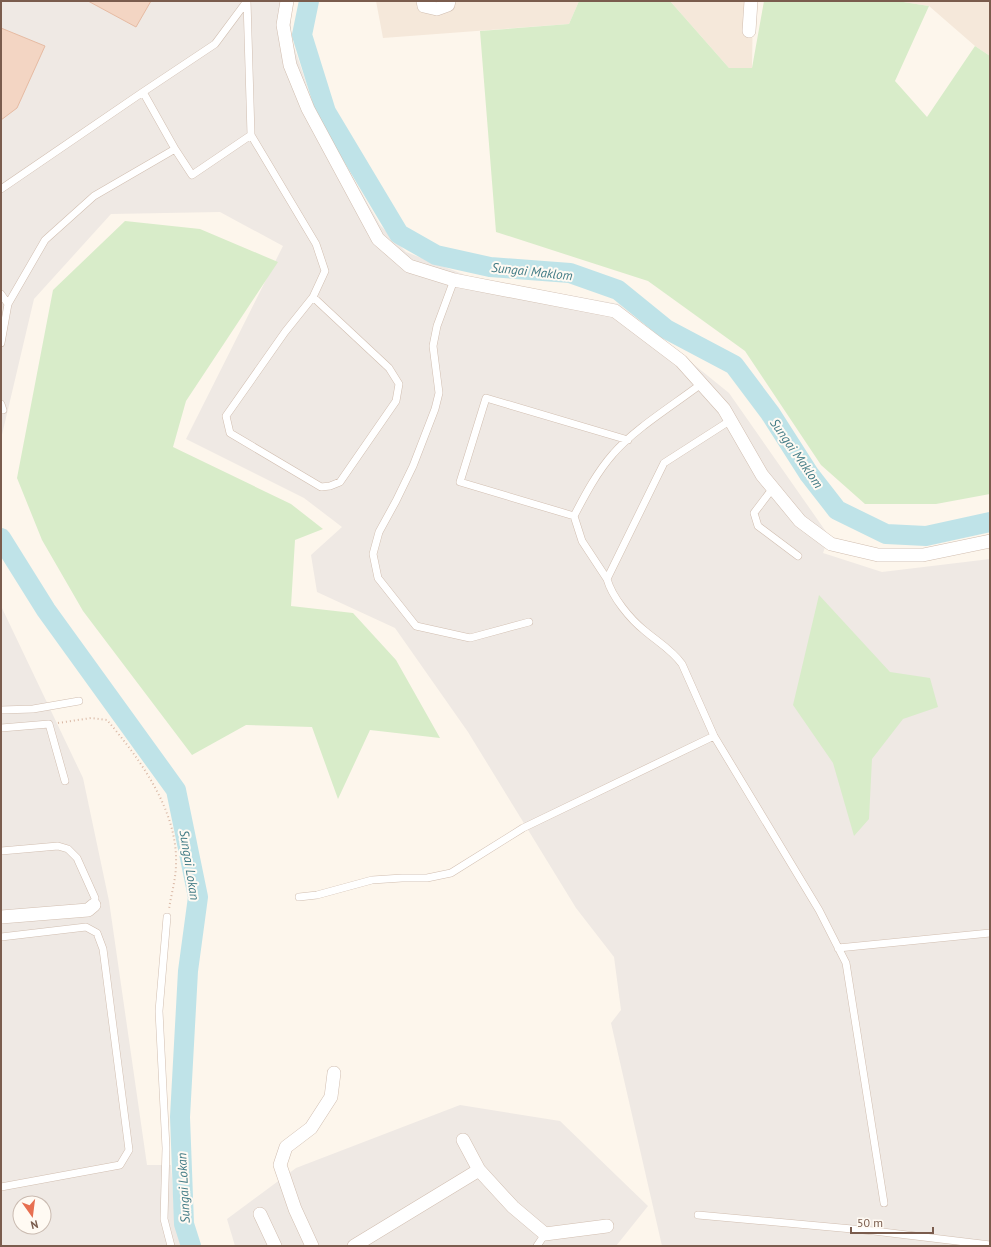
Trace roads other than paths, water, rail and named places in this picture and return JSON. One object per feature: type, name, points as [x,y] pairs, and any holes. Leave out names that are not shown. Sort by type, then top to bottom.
[{"type":"street","points":[[287,1],[283,25],[290,65],[308,109],[378,238],[409,266],[454,280],[615,311],[681,361],[724,408],[762,475],[800,520],[831,544],[878,555],[923,554],[990,541]]},
{"type":"street","points":[[423,1],[424,6],[436,9],[448,5],[449,1]]},
{"type":"street","points":[[749,31],[751,1]]},
{"type":"street","points":[[1,917],[88,910],[94,906]]},
{"type":"street","points":[[312,1246],[295,1209],[280,1166],[286,1147],[311,1128],[331,1097],[334,1073]]},
{"type":"street","points":[[463,1140],[479,1170],[513,1207],[545,1234],[606,1226]]},
{"type":"street","points":[[354,1246],[479,1170]]},
{"type":"street","points":[[260,1214],[275,1246]]},
{"type":"lane","points":[[1,189],[215,44],[247,1]]},
{"type":"lane","points":[[247,1],[251,135],[316,244],[325,271],[314,297],[285,332],[226,416],[230,433],[321,487],[330,486],[340,482],[396,401],[398,384],[389,368],[314,297]]},
{"type":"lane","points":[[143,92],[175,149],[192,175],[251,135]]},
{"type":"lane","points":[[1,343],[8,304],[45,240],[94,196],[175,149]]},
{"type":"lane","points":[[454,280],[437,326],[433,346],[439,393],[435,409],[413,466],[379,532],[373,554],[378,578],[416,626],[470,638],[529,622]]},
{"type":"lane","points":[[1,294],[8,304]]},
{"type":"lane","points":[[701,384],[628,440],[613,454],[586,492],[574,516],[582,541],[607,579],[611,593],[644,630],[676,655],[682,664],[714,736],[819,910],[846,963],[884,1203]]},
{"type":"lane","points":[[574,516],[460,482],[486,398],[628,440]]},
{"type":"lane","points":[[607,579],[664,462],[731,420]]},
{"type":"lane","points":[[774,488],[754,513],[758,526],[798,556]]},
{"type":"lane","points":[[1,710],[33,709],[79,701]]},
{"type":"lane","points":[[1,728],[49,724],[65,781]]},
{"type":"lane","points":[[299,896],[317,895],[372,880],[427,878],[450,873],[523,828],[714,736]]},
{"type":"lane","points":[[1,851],[58,846],[68,849],[77,858],[95,898],[94,906]]},
{"type":"lane","points":[[167,917],[159,1011],[166,1148],[164,1219],[171,1246]]},
{"type":"lane","points":[[1,936],[86,927],[97,934],[104,949],[129,1150],[120,1165],[1,1186]]},
{"type":"lane","points":[[838,948],[990,933]]},
{"type":"lane","points":[[698,1215],[874,1231],[990,1245]]},
{"type":"lane","points":[[537,1246],[545,1234]]},
{"type":"waterway","name":"Sungai Maklom","points":[[309,1],[302,35],[326,112],[399,234],[436,255],[490,267],[570,273],[618,290],[666,329],[734,365],[770,413],[809,474],[837,510],[886,534],[926,536],[990,522]]},
{"type":"waterway","name":"Sungai Lokan","points":[[1,538],[46,610],[176,790],[198,897],[188,971],[180,1117],[184,1224],[191,1246]]}]
